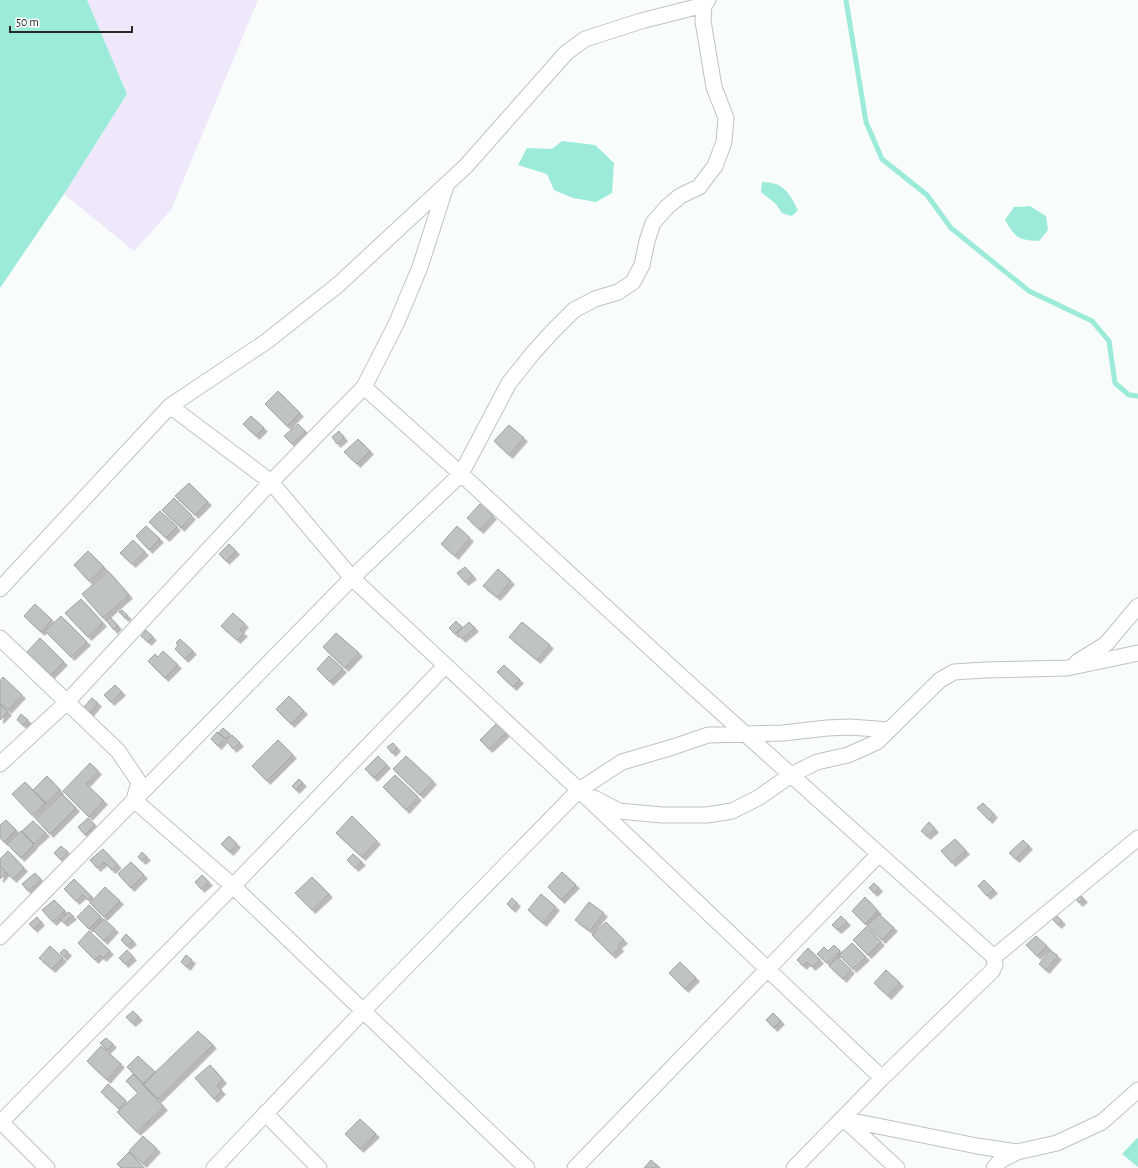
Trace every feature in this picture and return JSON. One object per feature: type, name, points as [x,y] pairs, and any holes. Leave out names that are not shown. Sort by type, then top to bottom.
[{"type":"street","points":[[0,589],[170,406],[267,341],[339,284],[466,166],[566,53],[585,39],[706,2],[703,22],[714,87],[726,118],[724,142],[715,166],[700,187],[680,196],[652,223],[642,264],[633,282],[618,292],[595,298],[574,310],[533,352],[509,383],[461,474],[352,578],[0,937]]},
{"type":"street","points":[[0,764],[66,703],[271,482],[364,387],[397,322],[420,267],[447,184]]},
{"type":"street","points":[[364,387],[744,733],[994,957],[995,965],[992,971],[882,1078],[794,1168]]},
{"type":"street","points":[[170,406],[271,482],[352,578],[579,790],[882,1078]]},
{"type":"street","points":[[1067,668],[1106,644],[1138,606]]},
{"type":"street","points":[[0,638],[66,703],[118,751],[139,782],[134,800]]},
{"type":"street","points":[[579,790],[619,810],[662,816],[707,815],[732,811],[758,798],[791,775],[817,762],[848,755],[877,742],[940,680],[954,672],[1067,668],[1138,653]]},
{"type":"street","points":[[47,1168],[0,1122],[233,886],[445,666]]},
{"type":"street","points":[[214,1168],[364,1010],[579,790],[622,762],[708,735],[783,733],[850,727],[889,730]]},
{"type":"street","points":[[134,800],[233,886],[527,1168]]},
{"type":"street","points":[[994,957],[1138,838]]},
{"type":"street","points":[[575,1168],[879,854]]},
{"type":"street","points":[[994,1168],[1000,1161],[1017,1152],[1057,1143],[1102,1122],[1138,1090]]},
{"type":"street","points":[[265,1113],[320,1168]]},
{"type":"street","points":[[843,1119],[977,1146],[1017,1152]]},
{"type":"street","points":[[843,1119],[896,1168]]},
{"type":"shaded area","points":[[0,0],[87,0],[127,94],[64,194],[0,288]]},
{"type":"shaded area","points":[[87,0],[258,0],[171,210],[134,251],[64,194],[127,94]]},
{"type":"shaded area","points":[[562,141],[595,145],[614,163],[612,193],[596,202],[573,198],[554,190],[547,174],[518,165],[527,148],[552,149]]},
{"type":"shaded area","points":[[762,182],[781,186],[792,198],[798,210],[792,216],[782,213],[776,204],[761,192]]},
{"type":"shaded area","points":[[1030,206],[1046,216],[1048,230],[1039,241],[1026,240],[1018,237],[1005,220],[1014,207]]},
{"type":"shaded area","points":[[1137,1138],[1138,1139],[1138,1167],[1122,1154]]},
{"type":"building","points":[[278,391],[300,413],[287,426],[265,404]]},
{"type":"building","points":[[251,416],[264,428],[256,436],[243,424]]},
{"type":"building","points":[[298,424],[306,432],[292,444],[284,436]]},
{"type":"building","points":[[509,425],[524,438],[509,455],[494,441]]},
{"type":"building","points":[[339,431],[344,438],[337,444],[332,437]]},
{"type":"building","points":[[358,439],[370,451],[357,464],[344,452]]},
{"type":"building","points":[[189,483],[208,502],[195,515],[175,496]]},
{"type":"building","points":[[174,498],[192,516],[181,528],[162,510]]},
{"type":"building","points":[[480,504],[493,516],[480,530],[467,518]]},
{"type":"building","points":[[160,511],[177,527],[166,538],[149,522]]},
{"type":"building","points":[[146,526],[160,539],[149,550],[136,536]]},
{"type":"building","points":[[457,526],[470,538],[455,556],[441,544]]},
{"type":"building","points":[[133,540],[145,552],[132,564],[120,553]]},
{"type":"building","points":[[229,544],[236,551],[226,561],[219,554]]},
{"type":"building","points":[[88,551],[104,567],[89,581],[74,565]]},
{"type":"building","points":[[465,567],[473,576],[465,582],[457,573]]},
{"type":"building","points":[[498,569],[511,581],[497,597],[483,586]]},
{"type":"building","points":[[108,571],[129,595],[103,618],[82,594]]},
{"type":"building","points":[[81,599],[103,623],[88,637],[65,613]]},
{"type":"building","points":[[35,604],[52,620],[41,632],[24,616]]},
{"type":"building","points":[[122,610],[128,616],[125,618],[119,612]]},
{"type":"building","points":[[233,613],[245,624],[240,630],[244,633],[237,640],[221,626]]},
{"type":"building","points":[[61,616],[87,642],[71,657],[45,631]]},
{"type":"building","points":[[110,617],[118,626],[114,630],[106,620]]},
{"type":"building","points":[[456,621],[462,627],[455,634],[449,628]]},
{"type":"building","points":[[469,622],[475,628],[462,639],[457,633]]},
{"type":"building","points":[[522,622],[550,645],[537,660],[509,637]]},
{"type":"building","points":[[146,630],[153,637],[148,642],[141,636]]},
{"type":"building","points":[[336,633],[359,653],[345,668],[323,647]]},
{"type":"building","points":[[40,638],[64,662],[51,675],[27,652]]},
{"type":"building","points":[[180,639],[193,651],[185,659],[175,649],[178,645],[176,643]]},
{"type":"building","points":[[163,651],[178,665],[165,678],[148,661],[155,654],[158,657]]},
{"type":"building","points":[[329,656],[343,669],[330,682],[317,669]]},
{"type":"building","points":[[504,665],[520,680],[513,687],[497,672]]},
{"type":"building","points":[[3,677],[22,695],[8,710],[0,703],[0,681]]},
{"type":"building","points":[[115,685],[122,692],[111,702],[104,695]]},
{"type":"building","points":[[289,696],[304,711],[291,724],[276,709]]},
{"type":"building","points":[[92,698],[98,703],[90,713],[83,708]]},
{"type":"building","points":[[0,704],[8,712],[0,720]]},
{"type":"building","points":[[21,714],[28,720],[23,725],[17,720]]},
{"type":"building","points":[[496,724],[506,733],[489,749],[480,740]]},
{"type":"building","points":[[223,728],[230,734],[226,739],[218,733]]},
{"type":"building","points":[[217,732],[225,738],[218,746],[211,739]]},
{"type":"building","points":[[232,735],[240,743],[233,749],[226,740]]},
{"type":"building","points":[[278,740],[293,755],[267,781],[252,766]]},
{"type":"building","points":[[393,743],[397,748],[392,753],[387,747]]},
{"type":"building","points":[[378,756],[387,765],[374,778],[365,769]]},
{"type":"building","points":[[406,756],[433,781],[420,795],[393,769]]},
{"type":"building","points":[[90,763],[98,771],[86,784],[104,801],[89,817],[63,791]]},
{"type":"building","points":[[395,775],[418,797],[406,810],[383,787]]},
{"type":"building","points":[[47,776],[60,790],[46,803],[33,790]]},
{"type":"building","points":[[299,779],[303,783],[296,790],[292,786]]},
{"type":"building","points":[[25,782],[45,803],[32,815],[12,794]]},
{"type":"building","points":[[62,794],[76,808],[50,834],[36,819]]},
{"type":"building","points":[[983,803],[994,814],[989,820],[977,808]]},
{"type":"building","points":[[352,816],[377,841],[362,857],[336,833]]},
{"type":"building","points":[[88,818],[95,825],[85,835],[78,827]]},
{"type":"building","points":[[6,820],[16,830],[4,842],[0,838],[0,825]]},
{"type":"building","points":[[33,821],[46,833],[34,844],[22,831]]},
{"type":"building","points":[[929,822],[935,829],[927,836],[921,831]]},
{"type":"building","points":[[21,831],[34,845],[21,858],[7,844]]},
{"type":"building","points":[[229,836],[237,844],[230,852],[221,844]]},
{"type":"building","points":[[955,839],[966,851],[952,863],[941,851]]},
{"type":"building","points":[[1023,840],[1029,846],[1016,859],[1009,853]]},
{"type":"building","points":[[61,846],[68,852],[61,860],[54,853]]},
{"type":"building","points":[[103,849],[118,865],[112,870],[104,862],[97,868],[90,860]]},
{"type":"building","points":[[8,851],[24,868],[13,879],[0,866],[0,859]]},
{"type":"building","points":[[142,852],[147,857],[142,861],[138,857]]},
{"type":"building","points":[[353,854],[362,862],[355,868],[347,860]]},
{"type":"building","points":[[131,862],[144,875],[131,888],[118,874]]},
{"type":"building","points":[[0,866],[6,872],[0,879]]},
{"type":"building","points":[[562,872],[576,885],[561,900],[548,887]]},
{"type":"building","points":[[35,873],[41,880],[28,891],[22,884]]},
{"type":"building","points":[[202,875],[209,882],[201,889],[195,882]]},
{"type":"building","points":[[312,877],[329,894],[312,910],[295,893]]},
{"type":"building","points":[[74,879],[92,897],[88,900],[83,895],[76,901],[64,889]]},
{"type":"building","points":[[984,880],[994,890],[987,896],[978,886]]},
{"type":"building","points":[[874,883],[879,888],[874,893],[869,888]]},
{"type":"building","points":[[105,887],[120,901],[104,917],[90,903]]},
{"type":"building","points":[[1078,893],[1084,899],[1079,903],[1074,897]]},
{"type":"building","points":[[541,894],[556,907],[543,923],[528,910]]},
{"type":"building","points":[[865,897],[878,911],[865,924],[852,911]]},
{"type":"building","points":[[512,898],[517,903],[512,909],[507,904]]},
{"type":"building","points":[[54,900],[65,911],[53,922],[42,910]]},
{"type":"building","points":[[589,902],[604,913],[590,931],[575,920]]},
{"type":"building","points":[[89,905],[101,917],[89,929],[77,917]]},
{"type":"building","points":[[69,912],[73,916],[64,923],[60,919]]},
{"type":"building","points":[[879,914],[894,928],[882,940],[867,926]]},
{"type":"building","points":[[1056,915],[1062,921],[1058,925],[1052,919]]},
{"type":"building","points":[[841,916],[847,922],[838,930],[832,925]]},
{"type":"building","points":[[37,917],[41,922],[34,929],[29,924]]},
{"type":"building","points":[[104,919],[115,929],[104,941],[93,930]]},
{"type":"building","points":[[606,922],[624,940],[618,945],[620,948],[612,955],[592,935]]},
{"type":"building","points":[[866,927],[881,942],[868,955],[853,940]]},
{"type":"building","points":[[89,931],[110,951],[103,958],[100,955],[95,960],[78,943]]},
{"type":"building","points":[[126,934],[133,941],[127,946],[121,940]]},
{"type":"building","points":[[1036,936],[1047,946],[1037,956],[1026,945]]},
{"type":"building","points":[[852,943],[866,957],[853,969],[839,955]]},
{"type":"building","points":[[834,945],[840,951],[827,963],[817,954],[824,947],[828,951]]},
{"type":"building","points":[[50,946],[63,958],[52,969],[39,958]]},
{"type":"building","points":[[808,948],[820,960],[812,967],[807,962],[803,966],[797,960]]},
{"type":"building","points":[[64,949],[68,952],[64,957],[60,953]]},
{"type":"building","points":[[127,950],[133,957],[125,964],[119,958]]},
{"type":"building","points":[[1050,950],[1058,956],[1046,970],[1039,964]]},
{"type":"building","points":[[186,955],[192,960],[187,967],[181,962]]},
{"type":"building","points":[[838,957],[851,970],[843,979],[829,966]]},
{"type":"building","points":[[680,962],[696,978],[685,989],[669,973]]},
{"type":"building","points":[[886,970],[900,983],[888,996],[874,983]]},
{"type":"building","points":[[133,1011],[139,1017],[132,1023],[126,1017]]},
{"type":"building","points":[[773,1013],[781,1021],[774,1028],[766,1020]]},
{"type":"building","points":[[198,1031],[213,1045],[158,1099],[143,1084]]},
{"type":"building","points":[[106,1038],[113,1044],[107,1050],[100,1043]]},
{"type":"building","points":[[101,1046],[121,1064],[107,1080],[87,1061]]},
{"type":"building","points":[[138,1056],[155,1072],[144,1084],[127,1067]]},
{"type":"building","points":[[210,1065],[223,1080],[217,1086],[222,1091],[214,1099],[195,1078]]},
{"type":"building","points":[[133,1074],[164,1107],[137,1132],[117,1112],[138,1093],[126,1081]]},
{"type":"building","points":[[108,1084],[126,1101],[119,1109],[101,1092]]},
{"type":"building","points":[[360,1119],[376,1134],[360,1149],[345,1134]]},
{"type":"building","points":[[143,1136],[157,1149],[143,1164],[129,1151]]},
{"type":"building","points":[[129,1152],[144,1168],[121,1168],[117,1164]]},
{"type":"building","points":[[651,1160],[660,1168],[644,1168]]},
{"type":"waterway","points":[[846,0],[866,122],[882,159],[927,195],[951,228],[1029,291],[1092,321],[1109,341],[1115,383],[1129,395],[1138,396]]}]
